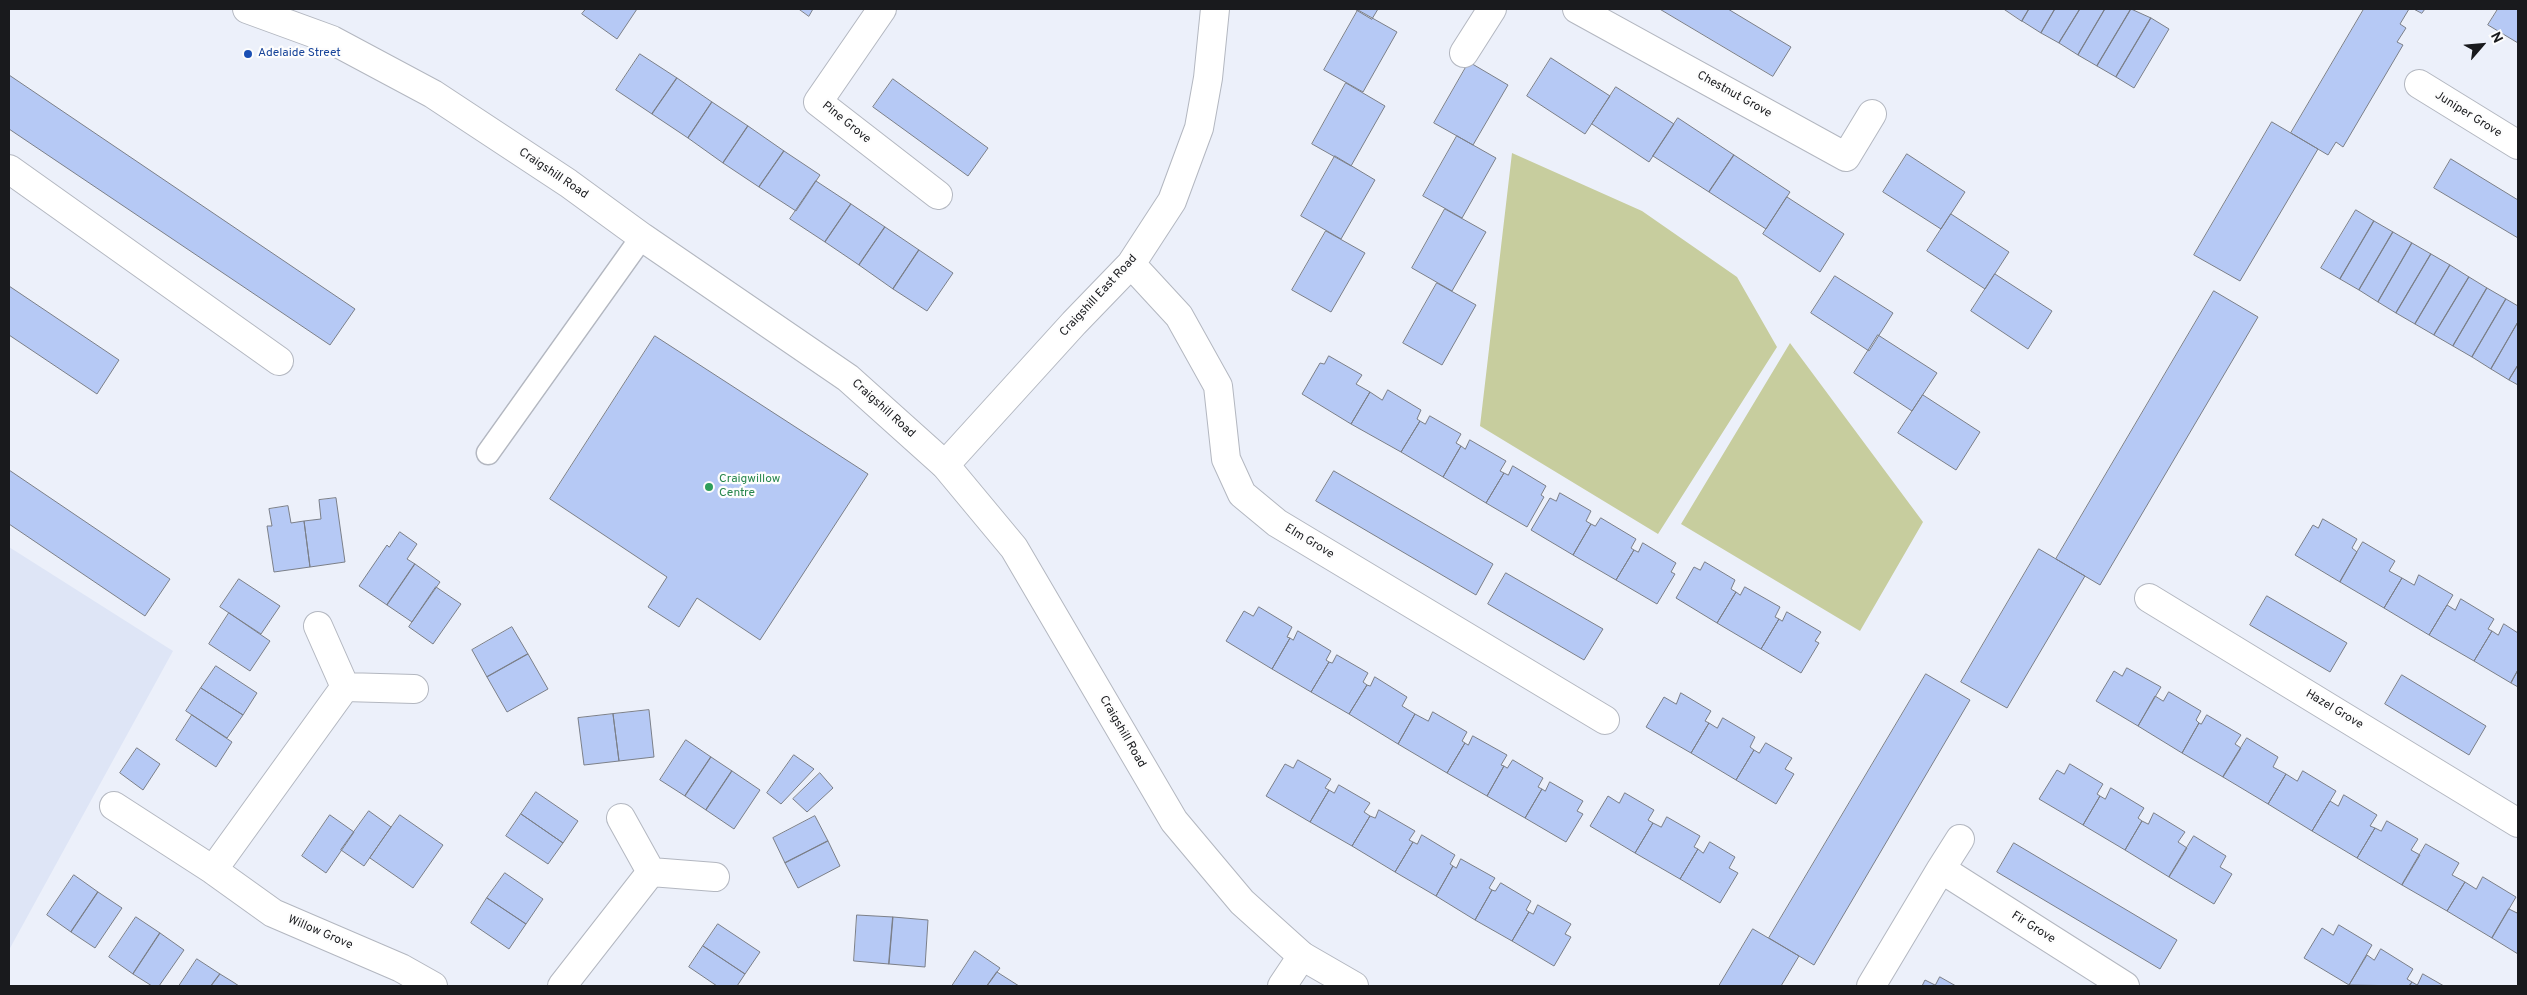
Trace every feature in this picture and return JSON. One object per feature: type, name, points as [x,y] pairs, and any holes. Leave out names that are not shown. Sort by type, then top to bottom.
[{"type":"street","name":"Craigshill Road","points":[[246,9],[332,40],[433,94],[568,183],[642,237],[848,378],[946,465],[1014,548],[1174,821],[1242,902],[1302,956],[1354,986]]},
{"type":"street","name":"Pine Grove","points":[[882,9],[818,102],[938,195]]},
{"type":"street","name":"Craigshill East Road","points":[[946,465],[1074,323],[1132,264],[1172,201],[1199,128],[1208,78],[1216,9]]},
{"type":"street","points":[[1464,54],[1492,9]]},
{"type":"street","name":"Chestnut Grove","points":[[1577,9],[1846,158],[1872,114]]},
{"type":"street","name":"Juniper Grove","points":[[2419,84],[2518,145]]},
{"type":"street","points":[[9,169],[279,361]]},
{"type":"street","name":"Elm Grove","points":[[1132,264],[1179,316],[1218,386],[1226,459],[1242,494],[1277,523],[1605,720]]},
{"type":"street","name":"Hazel Grove","points":[[2150,598],[2518,823]]},
{"type":"street","points":[[318,626],[345,687]]},
{"type":"street","points":[[345,687],[414,689]]},
{"type":"street","points":[[213,870],[345,687]]},
{"type":"street","name":"Willow Grove","points":[[114,806],[213,870],[273,913],[401,968],[433,986]]},
{"type":"street","points":[[621,818],[651,872]]},
{"type":"street","points":[[1871,986],[1960,839]]},
{"type":"street","name":"Fir Grove","points":[[1941,870],[2125,986]]},
{"type":"street","points":[[651,872],[715,877]]},
{"type":"street","points":[[562,986],[651,872]]},
{"type":"street","points":[[1282,986],[1302,956]]},
{"type":"lane","points":[[488,453],[642,237]]},
{"type":"shaded area","points":[[9,547],[173,651],[9,950]]},
{"type":"green space","points":[[1512,153],[1642,211],[1737,277],[1777,347],[1658,534],[1480,426]]},
{"type":"green space","points":[[1790,343],[1923,522],[1860,631],[1681,524]]},
{"type":"building","points":[[586,9],[637,9],[617,39],[582,14]]},
{"type":"building","points":[[799,9],[813,9],[809,16]]},
{"type":"building","points":[[1355,9],[1378,9],[1372,19]]},
{"type":"building","points":[[1660,9],[1728,9],[1791,47],[1773,76]]},
{"type":"building","points":[[2004,9],[2029,9],[2022,21]]},
{"type":"building","points":[[2029,9],[2055,9],[2041,33],[2022,21]]},
{"type":"building","points":[[2055,9],[2080,9],[2059,43],[2041,33]]},
{"type":"building","points":[[2080,9],[2105,9],[2078,55],[2059,43]]},
{"type":"building","points":[[2105,9],[2131,9],[2097,66],[2078,55]]},
{"type":"building","points":[[2131,9],[2151,18],[2116,77],[2097,66]]},
{"type":"building","points":[[2364,9],[2409,9],[2400,24],[2406,28],[2397,42],[2403,45],[2343,147],[2336,142],[2328,155],[2291,133]]},
{"type":"building","points":[[2414,9],[2425,9],[2422,13]]},
{"type":"building","points":[[2498,9],[2518,9],[2518,43],[2488,25]]},
{"type":"building","points":[[1358,10],[1397,32],[1363,92],[1324,70]]},
{"type":"building","points":[[2151,18],[2169,29],[2134,88],[2116,77]]},
{"type":"building","points":[[640,54],[677,78],[652,114],[616,90]]},
{"type":"building","points":[[1551,58],[1610,96],[1585,134],[1527,96]]},
{"type":"building","points":[[1469,62],[1508,85],[1473,145],[1434,123]]},
{"type":"building","points":[[9,75],[355,309],[330,345],[9,129]]},
{"type":"building","points":[[677,78],[712,102],[688,138],[652,114]]},
{"type":"building","points":[[893,79],[988,148],[968,176],[873,107]]},
{"type":"building","points":[[1346,83],[1385,106],[1351,166],[1312,144]]},
{"type":"building","points":[[1616,87],[1674,124],[1649,162],[1592,124]]},
{"type":"building","points":[[712,102],[748,126],[723,163],[688,138]]},
{"type":"building","points":[[1678,118],[1734,155],[1709,192],[1653,156]]},
{"type":"building","points":[[2272,122],[2318,149],[2240,281],[2194,255]]},
{"type":"building","points":[[748,126],[784,151],[759,187],[723,163]]},
{"type":"building","points":[[1457,136],[1496,158],[1462,218],[1423,196]]},
{"type":"building","points":[[784,151],[820,175],[796,211],[759,187]]},
{"type":"building","points":[[1907,154],[1965,192],[1941,229],[1883,192]]},
{"type":"building","points":[[1734,155],[1790,192],[1766,229],[1709,192]]},
{"type":"building","points":[[1335,156],[1375,180],[1341,239],[1301,216]]},
{"type":"building","points":[[2451,159],[2518,200],[2518,238],[2434,188]]},
{"type":"building","points":[[816,181],[851,204],[825,242],[790,219]]},
{"type":"building","points":[[1787,197],[1844,234],[1820,272],[1763,234]]},
{"type":"building","points":[[851,204],[885,227],[859,265],[825,242]]},
{"type":"building","points":[[1445,209],[1486,232],[1452,291],[1412,268]]},
{"type":"building","points":[[2356,210],[2374,221],[2340,279],[2321,268]]},
{"type":"building","points":[[1951,214],[2009,252],[1985,289],[1927,251]]},
{"type":"building","points":[[2374,221],[2393,232],[2359,290],[2340,279]]},
{"type":"building","points":[[885,227],[919,250],[893,289],[859,265]]},
{"type":"building","points":[[1326,231],[1365,253],[1331,312],[1292,290]]},
{"type":"building","points":[[2393,232],[2412,243],[2378,302],[2359,290]]},
{"type":"building","points":[[2412,243],[2431,254],[2396,313],[2378,302]]},
{"type":"building","points":[[919,250],[953,273],[927,311],[893,289]]},
{"type":"building","points":[[2431,254],[2450,265],[2415,324],[2396,313]]},
{"type":"building","points":[[2450,265],[2469,277],[2434,335],[2415,324]]},
{"type":"building","points":[[1995,274],[2052,311],[2028,349],[1971,311]]},
{"type":"building","points":[[1835,276],[1893,313],[1869,351],[1811,313]]},
{"type":"building","points":[[2469,277],[2487,288],[2453,346],[2434,335]]},
{"type":"building","points":[[1437,283],[1476,305],[1442,365],[1403,343]]},
{"type":"building","points":[[9,286],[119,360],[97,394],[9,335]]},
{"type":"building","points":[[2487,288],[2506,299],[2472,357],[2453,346]]},
{"type":"building","points":[[2214,291],[2258,317],[2100,585],[2056,559]]},
{"type":"building","points":[[2506,299],[2518,306],[2518,322],[2491,369],[2472,357]]},
{"type":"building","points":[[2518,322],[2518,365],[2509,380],[2491,369]]},
{"type":"building","points":[[1878,335],[1937,373],[1912,411],[1854,373]]},
{"type":"building","name":"Craigwillow Centre","points":[[655,336],[868,474],[760,640],[697,598],[679,627],[648,607],[667,577],[550,499]]},
{"type":"building","points":[[1329,356],[1362,375],[1356,384],[1370,392],[1351,424],[1302,394],[1320,363],[1324,364]]},
{"type":"building","points":[[2518,365],[2518,385],[2509,380]]},
{"type":"building","points":[[1388,390],[1421,410],[1417,419],[1420,421],[1401,452],[1351,424],[1370,392],[1382,400]]},
{"type":"building","points":[[1923,395],[1980,432],[1956,470],[1898,433]]},
{"type":"building","points":[[1430,416],[1461,434],[1456,443],[1461,446],[1443,477],[1401,452],[1420,421],[1425,424]]},
{"type":"building","points":[[1470,440],[1506,461],[1500,471],[1504,473],[1486,503],[1443,477],[1461,446],[1465,449]]},
{"type":"building","points":[[1513,466],[1546,486],[1541,495],[1544,497],[1527,527],[1486,503],[1504,473],[1508,475]]},
{"type":"building","points":[[9,470],[170,579],[145,616],[9,524]]},
{"type":"building","points":[[1334,471],[1493,564],[1476,595],[1316,501]]},
{"type":"building","points":[[1560,493],[1591,511],[1586,521],[1591,524],[1573,555],[1531,530],[1550,498],[1556,501]]},
{"type":"building","points":[[336,498],[345,562],[310,567],[304,521],[321,519],[319,500]]},
{"type":"building","points":[[288,506],[291,523],[304,521],[310,567],[274,572],[267,526],[272,526],[269,509]]},
{"type":"building","points":[[1601,518],[1636,539],[1631,548],[1634,550],[1616,580],[1573,555],[1591,524],[1595,526]]},
{"type":"building","points":[[2323,519],[2357,539],[2352,548],[2357,552],[2340,582],[2295,555],[2313,525],[2318,528]]},
{"type":"building","points":[[400,532],[417,544],[407,559],[415,564],[387,605],[359,586],[387,545],[389,547]]},
{"type":"building","points":[[2363,542],[2395,561],[2389,571],[2402,578],[2384,608],[2340,582]]},
{"type":"building","points":[[1643,543],[1676,563],[1671,572],[1675,574],[1657,604],[1616,580],[1634,550],[1638,552]]},
{"type":"building","points":[[2039,549],[2085,576],[2007,708],[1961,682]]},
{"type":"building","points":[[1705,562],[1735,580],[1731,589],[1736,592],[1717,623],[1676,598],[1694,567],[1700,570]]},
{"type":"building","points":[[415,564],[440,582],[412,622],[387,605]]},
{"type":"building","points":[[1506,573],[1603,629],[1584,660],[1488,604]]},
{"type":"building","points":[[2419,575],[2453,595],[2429,635],[2384,608],[2402,578],[2414,585]]},
{"type":"building","points":[[239,579],[280,606],[261,634],[220,607]]},
{"type":"building","points":[[436,587],[461,604],[433,644],[409,627]]},
{"type":"building","points":[[1745,587],[1780,607],[1775,617],[1779,619],[1761,649],[1717,623],[1736,592],[1740,595]]},
{"type":"building","points":[[2267,596],[2347,643],[2330,672],[2250,625]]},
{"type":"building","points":[[2461,599],[2494,619],[2488,629],[2492,631],[2474,661],[2429,635],[2447,605],[2455,610]]},
{"type":"building","points":[[1259,607],[1292,627],[1287,637],[1290,638],[1272,669],[1226,641],[1244,611],[1253,616]]},
{"type":"building","points":[[1787,612],[1821,632],[1815,641],[1819,643],[1801,673],[1761,649],[1779,619],[1782,621]]},
{"type":"building","points":[[229,613],[270,641],[250,671],[209,644]]},
{"type":"building","points":[[2504,624],[2518,633],[2518,670],[2511,683],[2474,661],[2492,631],[2498,635]]},
{"type":"building","points":[[512,627],[528,654],[487,677],[472,650]]},
{"type":"building","points":[[1298,631],[1331,651],[1326,660],[1329,662],[1311,692],[1272,669],[1290,638],[1293,640]]},
{"type":"building","points":[[528,654],[548,689],[507,712],[487,677]]},
{"type":"building","points":[[1337,655],[1368,673],[1363,682],[1367,685],[1349,714],[1311,692],[1329,662],[1332,663]]},
{"type":"building","points":[[216,666],[257,693],[243,715],[201,688]]},
{"type":"building","points":[[2127,668],[2161,687],[2138,726],[2096,701],[2114,671],[2122,676]]},
{"type":"building","points":[[2518,670],[2518,687],[2511,683]]},
{"type":"building","points":[[1926,674],[1970,700],[1814,965],[1769,938]]},
{"type":"building","points":[[2402,675],[2486,726],[2469,755],[2385,704]]},
{"type":"building","points":[[1375,677],[1407,697],[1402,706],[1415,714],[1398,744],[1349,714],[1367,685],[1370,686]]},
{"type":"building","points":[[201,688],[243,715],[227,738],[186,711]]},
{"type":"building","points":[[2169,692],[2201,711],[2196,720],[2199,723],[2182,753],[2138,726],[2155,696],[2163,701]]},
{"type":"building","points":[[1681,693],[1711,711],[1705,721],[1709,723],[1691,753],[1646,727],[1664,697],[1676,704]]},
{"type":"building","points":[[649,710],[654,757],[619,761],[613,714]]},
{"type":"building","points":[[1433,712],[1467,732],[1462,741],[1465,743],[1447,773],[1398,744],[1415,714],[1428,721]]},
{"type":"building","points":[[613,714],[619,761],[584,765],[578,718]]},
{"type":"building","points":[[192,715],[232,742],[216,767],[176,740]]},
{"type":"building","points":[[2207,715],[2241,735],[2235,744],[2241,748],[2223,777],[2182,753],[2199,723],[2201,724]]},
{"type":"building","points":[[1723,718],[1755,737],[1750,747],[1754,750],[1736,780],[1691,753],[1709,723],[1717,728]]},
{"type":"building","points":[[1473,736],[1507,755],[1501,765],[1504,766],[1487,796],[1447,773],[1465,743],[1468,745]]},
{"type":"building","points":[[2247,738],[2278,757],[2273,767],[2286,774],[2268,804],[2223,777]]},
{"type":"building","points":[[686,740],[711,757],[685,796],[660,780]]},
{"type":"building","points":[[1766,743],[1792,758],[1785,769],[1794,774],[1776,804],[1736,780],[1754,750],[1759,753]]},
{"type":"building","points":[[137,748],[160,764],[143,790],[120,773]]},
{"type":"building","points":[[794,755],[814,769],[781,804],[767,793]]},
{"type":"building","points":[[711,757],[732,771],[706,810],[685,796]]},
{"type":"building","points":[[1298,760],[1331,779],[1325,788],[1329,790],[1310,822],[1266,796],[1285,764],[1293,768]]},
{"type":"building","points":[[1513,760],[1543,778],[1538,787],[1542,789],[1525,818],[1487,796],[1504,766],[1507,768]]},
{"type":"building","points":[[2070,764],[2103,784],[2097,794],[2100,796],[2083,825],[2039,799],[2057,770],[2064,774]]},
{"type":"building","points":[[732,771],[760,790],[734,829],[706,810]]},
{"type":"building","points":[[2303,771],[2336,791],[2312,831],[2268,804],[2286,774],[2297,781]]},
{"type":"building","points":[[820,773],[833,788],[807,812],[793,799]]},
{"type":"building","points":[[1550,782],[1583,801],[1577,811],[1583,814],[1566,842],[1525,818],[1542,789],[1545,791]]},
{"type":"building","points":[[1339,785],[1370,803],[1364,812],[1370,816],[1352,846],[1310,822],[1329,790],[1334,793]]},
{"type":"building","points":[[2111,788],[2144,808],[2138,818],[2142,821],[2125,850],[2083,825],[2100,796],[2105,799]]},
{"type":"building","points":[[536,792],[578,821],[563,843],[521,814]]},
{"type":"building","points":[[1625,793],[1654,810],[1648,820],[1653,823],[1635,853],[1590,826],[1608,796],[1619,803]]},
{"type":"building","points":[[2344,795],[2377,815],[2370,826],[2375,828],[2357,858],[2312,831],[2330,801],[2338,806]]},
{"type":"building","points":[[1379,810],[1415,831],[1409,840],[1413,842],[1395,872],[1352,846],[1370,816],[1375,818]]},
{"type":"building","points":[[369,811],[391,827],[364,866],[341,850]]},
{"type":"building","points":[[2154,813],[2185,832],[2178,842],[2187,848],[2169,877],[2125,850],[2142,821],[2148,824]]},
{"type":"building","points":[[521,814],[563,843],[548,864],[506,836]]},
{"type":"building","points":[[330,815],[354,832],[326,873],[302,856]]},
{"type":"building","points":[[400,815],[443,845],[413,888],[370,858]]},
{"type":"building","points":[[815,816],[828,841],[785,863],[773,838]]},
{"type":"building","points":[[1667,817],[1700,836],[1694,847],[1698,849],[1680,879],[1635,853],[1653,823],[1661,827]]},
{"type":"building","points":[[2387,821],[2418,839],[2411,850],[2420,855],[2402,885],[2357,858],[2375,828],[2381,831]]},
{"type":"building","points":[[1422,835],[1455,855],[1450,864],[1453,866],[1436,896],[1395,872],[1413,842],[1417,844]]},
{"type":"building","points":[[2194,836],[2226,856],[2220,867],[2232,874],[2214,904],[2169,877]]},
{"type":"building","points":[[828,841],[840,866],[798,888],[785,863]]},
{"type":"building","points":[[1710,842],[1735,857],[1729,868],[1738,873],[1720,903],[1680,879],[1698,849],[1703,853]]},
{"type":"building","points":[[2014,843],[2177,940],[2160,969],[1997,872]]},
{"type":"building","points":[[2426,844],[2459,863],[2452,875],[2465,882],[2447,911],[2402,885]]},
{"type":"building","points":[[1461,859],[1495,878],[1489,888],[1492,890],[1475,920],[1436,896],[1453,866],[1456,868]]},
{"type":"building","points":[[505,873],[543,899],[526,924],[487,898]]},
{"type":"building","points":[[74,875],[98,892],[71,932],[47,915]]},
{"type":"building","points":[[2483,877],[2516,897],[2492,938],[2447,911],[2465,882],[2476,889]]},
{"type":"building","points":[[1501,883],[1531,901],[1526,910],[1529,912],[1512,941],[1475,920],[1492,890],[1495,891]]},
{"type":"building","points":[[98,892],[122,908],[95,948],[71,932]]},
{"type":"building","points":[[487,898],[526,924],[509,949],[471,923]]},
{"type":"building","points":[[1538,905],[1571,924],[1565,934],[1571,937],[1554,966],[1512,941],[1529,912],[1533,914]]},
{"type":"building","points":[[2509,909],[2517,913],[2518,910],[2518,954],[2492,938]]},
{"type":"building","points":[[857,915],[893,917],[889,964],[854,961]]},
{"type":"building","points":[[136,917],[160,933],[133,974],[109,957]]},
{"type":"building","points":[[893,917],[928,920],[925,967],[889,964]]},
{"type":"building","points":[[718,924],[760,952],[745,974],[703,946]]},
{"type":"building","points":[[2339,925],[2372,945],[2349,985],[2304,958],[2322,928],[2333,935]]},
{"type":"building","points":[[1753,929],[1799,956],[1781,986],[1719,986]]},
{"type":"building","points":[[160,933],[184,950],[159,986],[152,986],[133,974]]},
{"type":"building","points":[[703,946],[745,974],[737,986],[717,986],[689,967]]},
{"type":"building","points":[[2381,949],[2413,969],[2407,979],[2412,982],[2409,986],[2349,985],[2367,955],[2374,960]]},
{"type":"building","points":[[975,951],[1000,968],[987,986],[952,986]]},
{"type":"building","points":[[197,959],[220,974],[211,986],[179,986]]},
{"type":"building","points":[[997,972],[1019,986],[987,986]]},
{"type":"building","points":[[220,974],[233,982],[239,986],[211,986]]},
{"type":"building","points":[[2423,974],[2444,986],[2409,986],[2412,982],[2417,985]]},
{"type":"building","points":[[1940,977],[1956,986],[1922,986],[1925,980],[1935,985]]},
{"type":"place","name":"Adelaide Street","points":[[248,54]]},
{"type":"place","name":"Craigwillow Centre","points":[[709,487]]}]
